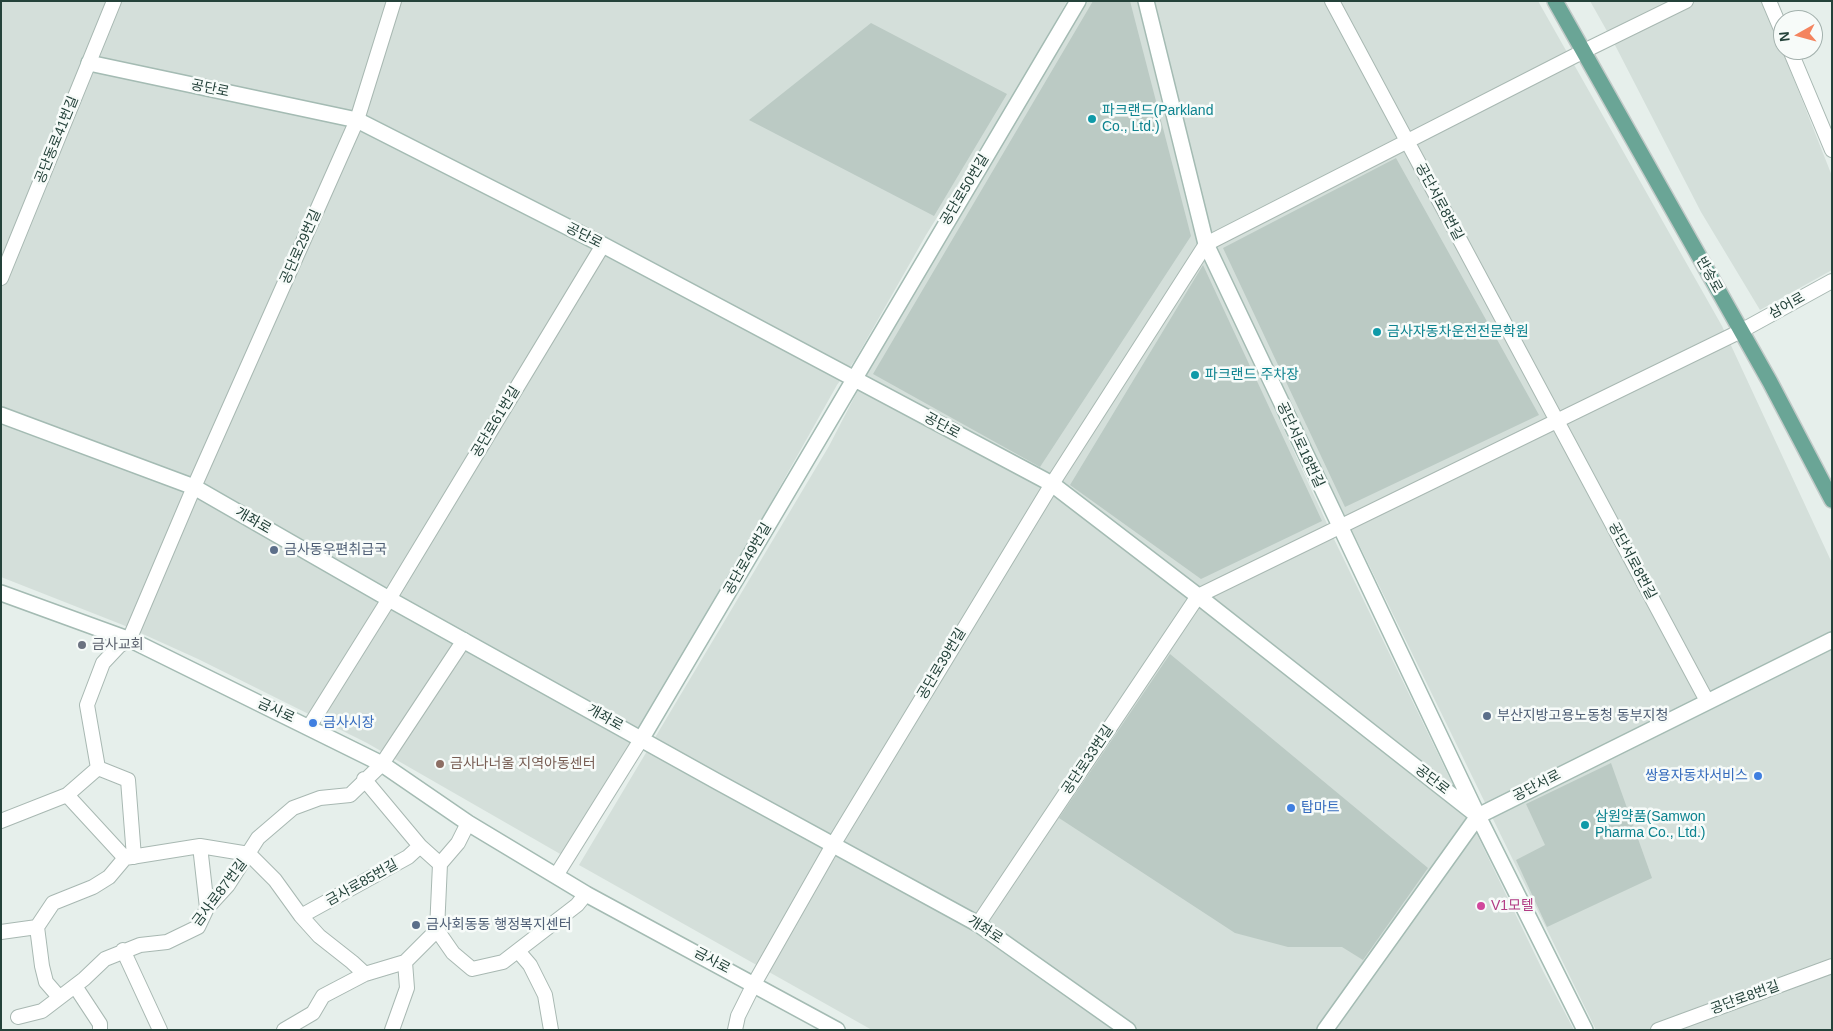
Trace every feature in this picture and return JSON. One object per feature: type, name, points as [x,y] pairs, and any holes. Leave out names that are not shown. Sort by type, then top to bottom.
[{"type":"main road","name":"반송로","points":[[1555,1],[1741,331],[1832,500]]},
{"type":"street","name":"공단동로41번길","points":[[1,278],[114,1]]},
{"type":"street","name":"공단로29번길","points":[[194,487],[357,120],[394,1]]},
{"type":"street","name":"공단로50번길","points":[[854,379],[1078,1]]},
{"type":"street","name":"공단서로18번길","points":[[1146,1],[1206,244],[1478,816]]},
{"type":"street","name":"공단서로8번길","points":[[1332,1],[1707,701]]},
{"type":"street","points":[[1052,484],[1206,244],[1686,1]]},
{"type":"street","points":[[1794,60],[1832,150]]},
{"type":"street","name":"공단로","points":[[89,63],[357,120],[603,245],[1052,484],[1478,816],[1584,1030]]},
{"type":"street","name":"공단로61번길","points":[[389,599],[603,245]]},
{"type":"street","name":"삼어로","points":[[1741,331],[1832,281]]},
{"type":"street","points":[[1198,596],[1741,331]]},
{"type":"street","name":"공단로49번길","points":[[642,738],[854,379]]},
{"type":"street","name":"개좌로","points":[[1,415],[194,487],[389,599],[978,924],[1128,1030]]},
{"type":"street","name":"공단로39번길","points":[[833,845],[1052,484]]},
{"type":"street","points":[[98,768],[87,705],[103,663],[119,646],[129,640],[194,487]]},
{"type":"street","name":"금사로","points":[[1,593],[129,640],[382,764],[468,823],[557,874],[586,894],[837,1030]]},
{"type":"street","name":"공단로33번길","points":[[978,924],[1198,596]]},
{"type":"street","points":[[309,727],[389,599]]},
{"type":"street","points":[[382,764],[464,640]]},
{"type":"street","name":"공단서로","points":[[1325,1030],[1478,816],[1832,640]]},
{"type":"street","points":[[557,874],[642,738]]},
{"type":"street","name":"금사로87번길","points":[[18,1017],[42,1010],[105,959],[123,950],[140,945],[167,942],[198,928],[207,908],[228,885],[258,838],[293,808],[320,798],[350,795],[364,779],[382,764]]},
{"type":"street","points":[[1,821],[67,795],[98,768]]},
{"type":"street","points":[[98,768],[128,780],[130,858]]},
{"type":"street","points":[[364,779],[420,846],[440,864]]},
{"type":"street","points":[[67,795],[130,858]]},
{"type":"street","points":[[468,823],[458,843],[440,864],[437,930],[452,953],[472,969],[503,962],[577,905],[586,894]]},
{"type":"street","points":[[735,1030],[738,1016],[754,984],[833,845]]},
{"type":"street","points":[[200,846],[207,908]]},
{"type":"street","name":"금사로87번길","points":[[130,858],[200,846],[249,854]]},
{"type":"street","name":"금사로85번길","points":[[301,916],[408,857],[420,846]]},
{"type":"street","points":[[249,854],[275,880],[301,916],[319,936],[365,974]]},
{"type":"street","points":[[59,997],[46,982],[37,926],[53,903],[92,888],[130,858]]},
{"type":"street","points":[[1,932],[37,926]]},
{"type":"street","points":[[284,1030],[313,1013],[323,996],[365,974],[405,962],[437,930]]},
{"type":"street","points":[[123,950],[160,1030]]},
{"type":"street","points":[[518,951],[530,965],[545,995],[551,1030]]},
{"type":"street","points":[[392,1030],[406,988],[405,962]]},
{"type":"street","name":"공단로8번길","points":[[1658,1030],[1832,966]]},
{"type":"street","points":[[74,986],[100,1024],[100,1030]]},
{"type":"shaded area","points":[[1,1],[1067,1],[1023,80],[926,235],[855,360],[837,385],[732,572],[624,758],[562,855],[367,743],[198,659],[123,625],[1,577]]},
{"type":"shaded area","points":[[1088,1],[1137,1],[1192,225],[1213,275],[1334,539],[1543,971],[1574,1030],[872,1030],[579,865],[829,446],[884,340]]},
{"type":"shaded area","points":[[1155,1],[1538,1],[1722,326],[1832,563],[1832,1030],[1596,1030],[1221,262],[1204,210]]},
{"type":"shaded area","points":[[1590,1],[1763,1],[1773,26],[1773,60],[1786,60],[1832,176],[1832,270],[1760,310],[1701,212],[1616,47]]},
{"type":"building","name":"파크랜드(Parkland Co., Ltd.)","points":[[1093,1],[1130,1],[1191,236],[1040,467],[873,374]]},
{"type":"building","points":[[871,23],[1007,94],[934,216],[749,120]]},
{"type":"building","name":"금사자동차운전전문학원","points":[[1396,158],[1539,415],[1345,507],[1223,248]]},
{"type":"building","name":"파크랜드 주차장","points":[[1203,265],[1322,521],[1201,579],[1070,485]]},
{"type":"building","name":"탑마트","points":[[1170,654],[1428,868],[1363,960],[1342,947],[1288,947],[1235,933],[1059,818]]},
{"type":"building","name":"삼원약품(Samwon Pharma Co., Ltd.)","points":[[1611,763],[1652,878],[1547,927],[1516,860],[1545,845],[1526,804]]},
{"type":"place","name":"파크랜드(Parkland Co., Ltd.)","points":[[1092,119]]},
{"type":"place","name":"금사자동차운전전문학원","points":[[1377,332]]},
{"type":"place","name":"파크랜드 주차장","points":[[1195,375]]},
{"type":"place","name":"금사동우편취급국","points":[[274,550]]},
{"type":"place","name":"금사교회","points":[[82,645]]},
{"type":"place","name":"부산지방고용노동청 동부지청","points":[[1487,716]]},
{"type":"place","name":"금사시장","points":[[313,723]]},
{"type":"place","name":"금사나너울 지역아동센터","points":[[440,764]]},
{"type":"place","name":"쌍용자동차서비스","points":[[1758,776]]},
{"type":"place","name":"탑마트","points":[[1291,808]]},
{"type":"place","name":"삼원약품(Samwon Pharma Co., Ltd.)","points":[[1585,825]]},
{"type":"place","name":"V1모텔","points":[[1481,906]]},
{"type":"place","name":"금사회동동 행정복지센터","points":[[416,925]]}]
